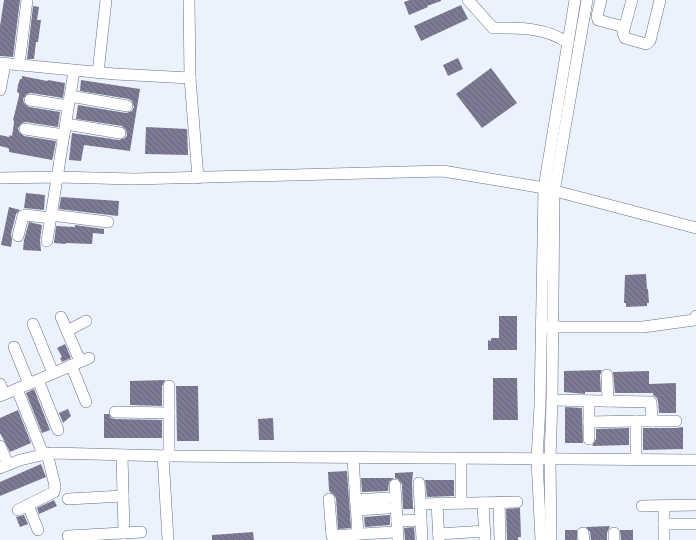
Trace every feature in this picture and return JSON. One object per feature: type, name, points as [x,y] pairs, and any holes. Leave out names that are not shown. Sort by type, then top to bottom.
[{"type":"street","points":[[19,65],[27,0]]},
{"type":"street","points":[[98,73],[106,0]]},
{"type":"street","points":[[189,0],[190,78],[198,178]]},
{"type":"street","points":[[468,0],[493,28],[545,31],[559,36],[568,43]]},
{"type":"street","points":[[541,540],[537,459],[547,327],[549,190],[575,0]]},
{"type":"street","points":[[549,190],[587,0]]},
{"type":"street","points":[[601,0],[597,18],[598,20],[624,27]]},
{"type":"street","points":[[632,0],[623,33],[625,38],[646,44],[648,42],[660,0]]},
{"type":"street","points":[[0,90],[2,64],[98,73],[190,78]]},
{"type":"street","points":[[47,241],[74,71]]},
{"type":"street","points":[[30,100],[69,101],[127,106]]},
{"type":"street","points":[[66,124],[120,133]]},
{"type":"street","points":[[25,129],[64,135]]},
{"type":"street","points":[[0,178],[198,178],[443,171],[549,190],[696,228]]},
{"type":"street","points":[[18,236],[23,216],[25,215],[108,222]]},
{"type":"street","points":[[547,327],[643,327],[694,320],[696,316]]},
{"type":"street","points":[[61,317],[80,362],[86,402]]},
{"type":"street","points":[[67,331],[86,321]]},
{"type":"street","points":[[33,324],[53,373]]},
{"type":"street","points":[[547,327],[552,400],[550,459],[551,540]]},
{"type":"street","points":[[14,347],[58,430]]},
{"type":"street","points":[[2,391],[17,389],[80,362]]},
{"type":"street","points":[[607,375],[608,401]]},
{"type":"street","points":[[168,540],[166,456],[169,386]]},
{"type":"street","points":[[17,389],[45,454],[55,486],[54,492],[23,507],[38,530]]},
{"type":"street","points":[[552,400],[650,402],[652,404],[652,421]]},
{"type":"street","points":[[589,401],[589,439]]},
{"type":"street","points":[[114,412],[169,413]]},
{"type":"street","points":[[589,422],[676,421]]},
{"type":"street","points":[[636,422],[636,460]]},
{"type":"street","points":[[0,446],[4,467],[45,454],[696,460]]},
{"type":"street","points":[[122,455],[124,533]]},
{"type":"street","points":[[353,458],[358,534]]},
{"type":"street","points":[[461,459],[461,503]]},
{"type":"street","points":[[419,483],[422,540]]},
{"type":"street","points":[[395,485],[396,531]]},
{"type":"street","points":[[68,499],[123,496]]},
{"type":"street","points":[[329,499],[332,536],[396,531],[421,520]]},
{"type":"street","points":[[499,502],[500,540]]},
{"type":"street","points":[[420,504],[517,502]]},
{"type":"street","points":[[356,505],[387,503]]},
{"type":"street","points":[[437,503],[439,537],[485,536],[483,503]]},
{"type":"street","points":[[642,506],[696,505]]},
{"type":"street","points":[[664,506],[664,540]]},
{"type":"street","points":[[664,524],[696,524]]},
{"type":"street","points":[[68,536],[142,532]]},
{"type":"building","points":[[4,0],[20,0],[13,57],[0,56],[0,26]]},
{"type":"building","points":[[410,0],[441,1],[409,15],[404,2]]},
{"type":"building","points":[[461,5],[468,19],[421,41],[414,26]]},
{"type":"building","points":[[33,6],[39,7],[37,20],[41,20],[34,59],[27,59]]},
{"type":"building","points":[[458,58],[463,69],[448,76],[443,65]]},
{"type":"building","points":[[491,68],[517,103],[482,128],[456,94]]},
{"type":"building","points":[[22,76],[65,83],[63,98],[31,93],[27,94],[23,99],[24,103],[29,107],[60,112],[58,127],[26,122],[22,123],[18,128],[19,132],[24,136],[56,141],[52,160],[9,152],[8,148],[0,146],[0,135],[9,137],[10,135],[12,136],[13,120],[19,96],[19,93],[17,92],[18,85],[20,79],[22,79]]},
{"type":"building","points":[[81,80],[140,89],[130,151],[84,145],[81,161],[69,160],[72,133],[119,140],[125,138],[127,135],[126,130],[122,126],[76,119],[78,105],[126,113],[132,111],[134,107],[132,101],[129,99],[80,91]]},
{"type":"building","points":[[146,127],[187,129],[188,155],[145,154]]},
{"type":"building","points":[[26,193],[45,195],[44,210],[24,208]]},
{"type":"building","points":[[61,197],[119,201],[118,216],[59,209]]},
{"type":"building","points":[[9,207],[20,210],[16,214],[11,234],[11,247],[1,245]]},
{"type":"building","points":[[29,222],[42,225],[40,240],[41,251],[23,250]]},
{"type":"building","points":[[75,225],[104,229],[104,234],[93,233],[92,244],[54,243],[56,226],[75,227]]},
{"type":"building","points":[[646,274],[649,303],[647,303],[647,306],[626,307],[626,303],[624,303],[625,275]]},
{"type":"building","points":[[499,316],[517,316],[517,350],[488,350],[488,340],[491,341],[491,338],[499,338]]},
{"type":"building","points":[[65,344],[71,358],[62,362],[60,358],[62,357],[57,348]]},
{"type":"building","points":[[602,370],[600,375],[601,392],[585,392],[585,394],[564,392],[564,371]]},
{"type":"building","points":[[649,371],[649,384],[676,383],[676,413],[659,413],[658,401],[653,393],[615,393],[613,372]]},
{"type":"building","points":[[493,378],[517,378],[518,420],[493,420]]},
{"type":"building","points":[[165,380],[162,386],[162,406],[130,405],[130,381]]},
{"type":"building","points":[[176,386],[198,386],[199,441],[177,441]]},
{"type":"building","points":[[34,389],[50,430],[42,433],[26,393]]},
{"type":"building","points":[[565,407],[582,408],[583,443],[565,443]]},
{"type":"building","points":[[68,409],[71,416],[63,423],[59,413]]},
{"type":"building","points":[[18,410],[31,443],[10,452],[0,433],[0,418]]},
{"type":"building","points":[[104,414],[109,414],[111,418],[115,419],[162,420],[162,438],[104,438]]},
{"type":"building","points":[[273,418],[274,440],[259,440],[258,419]]},
{"type":"building","points":[[683,427],[683,449],[643,450],[643,428]]},
{"type":"building","points":[[629,428],[629,445],[592,446],[596,439],[596,429]]},
{"type":"building","points":[[41,464],[46,477],[0,496],[0,482]]},
{"type":"building","points":[[347,471],[351,528],[338,529],[336,498],[329,490],[328,472]]},
{"type":"building","points":[[413,472],[413,509],[403,509],[402,484],[398,479],[394,478],[395,473]]},
{"type":"building","points":[[361,478],[394,478],[389,482],[388,491],[362,492]]},
{"type":"building","points":[[425,480],[454,480],[454,496],[427,497]]},
{"type":"building","points":[[54,500],[57,506],[39,514],[37,508]]},
{"type":"building","points":[[520,508],[521,537],[518,537],[518,540],[507,540],[506,509]]},
{"type":"building","points":[[24,515],[28,524],[20,527],[16,517]]},
{"type":"building","points":[[390,515],[390,525],[365,527],[364,517]]},
{"type":"building","points":[[610,526],[607,533],[607,540],[591,540],[590,532],[586,527]]},
{"type":"building","points":[[414,527],[415,540],[405,540],[404,528]]},
{"type":"building","points":[[565,530],[577,530],[577,540],[565,540]]},
{"type":"building","points":[[620,530],[633,530],[633,540],[621,540]]},
{"type":"building","points":[[253,532],[254,540],[212,540],[212,535]]}]
